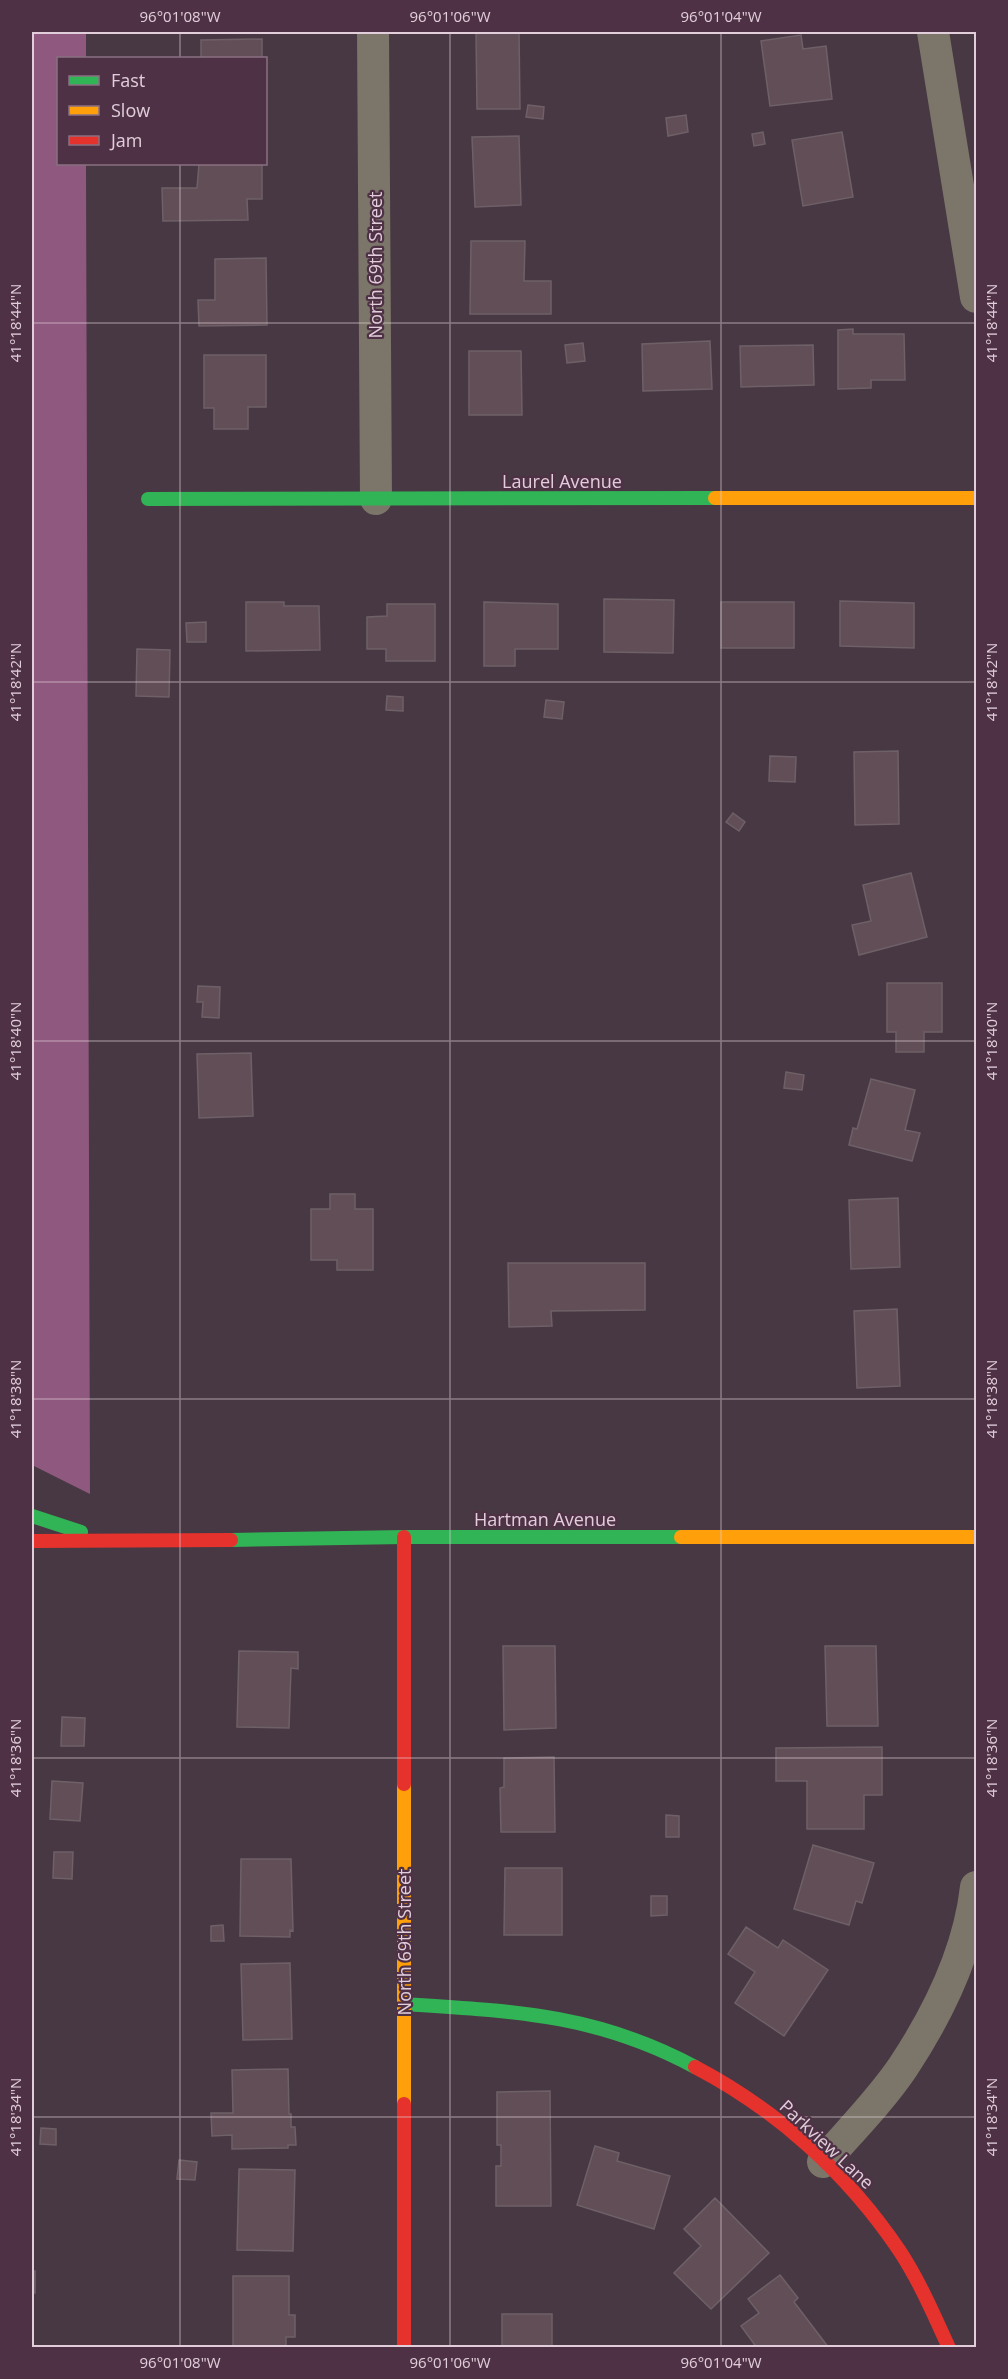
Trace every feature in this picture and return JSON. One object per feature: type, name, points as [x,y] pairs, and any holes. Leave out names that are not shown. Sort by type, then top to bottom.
[{"type":"street","name":"North 69th Street","points":[[373,32],[376,499]]},
{"type":"street","points":[[933,32],[976,297]]},
{"type":"street","name":"Laurel Avenue","points":[[148,499],[976,498]]},
{"type":"street","name":"Hartman Avenue","points":[[32,1516],[114,1542]]},
{"type":"street","name":"North 69th Street","points":[[404,1537],[404,2348]]},
{"type":"street","name":"Hartman Avenue","points":[[32,1541],[114,1542],[404,1537],[976,1537]]},
{"type":"street","points":[[823,2162],[882,2094],[902,2068],[923,2034],[952,1975],[974,1905],[976,1887]]},
{"type":"street","name":"Parkview Lane","points":[[404,2004],[529,2012],[582,2023],[633,2039],[689,2063],[741,2092],[789,2128],[859,2196],[899,2250],[929,2302],[949,2348]]},
{"type":"shaded area","points":[[32,32],[86,32],[86,57],[57,57],[57,165],[86,165],[90,1494],[32,1465]]},
{"type":"building","points":[[476,32],[519,32],[520,109],[477,109]]},
{"type":"building","points":[[801,35],[803,49],[826,46],[832,99],[770,106],[761,41]]},
{"type":"building","points":[[262,39],[262,57],[201,57],[201,40]]},
{"type":"building","points":[[528,105],[544,107],[543,119],[526,117]]},
{"type":"building","points":[[686,115],[688,132],[668,136],[666,118]]},
{"type":"building","points":[[763,132],[765,144],[754,146],[752,134]]},
{"type":"building","points":[[842,132],[853,197],[803,206],[792,140]]},
{"type":"building","points":[[519,136],[521,205],[475,207],[472,137]]},
{"type":"building","points":[[199,165],[262,165],[262,199],[247,199],[248,220],[163,221],[162,188],[197,188]]},
{"type":"building","points":[[471,241],[525,241],[524,281],[551,281],[551,314],[470,314]]},
{"type":"building","points":[[266,258],[267,325],[199,326],[198,300],[215,300],[215,259]]},
{"type":"building","points":[[853,329],[853,334],[904,334],[905,380],[871,380],[871,388],[838,389],[838,330]]},
{"type":"building","points":[[710,341],[712,389],[643,391],[642,344]]},
{"type":"building","points":[[583,343],[585,361],[567,363],[565,345]]},
{"type":"building","points":[[813,345],[814,385],[741,387],[740,346]]},
{"type":"building","points":[[469,351],[521,351],[522,415],[469,415]]},
{"type":"building","points":[[204,355],[266,355],[266,407],[248,407],[248,429],[214,429],[214,408],[204,408]]},
{"type":"building","points":[[604,599],[674,600],[673,653],[604,652]]},
{"type":"building","points":[[840,601],[914,603],[914,648],[840,646]]},
{"type":"building","points":[[246,602],[284,602],[284,606],[319,606],[320,650],[246,651]]},
{"type":"building","points":[[484,602],[558,604],[558,649],[515,649],[515,666],[484,666]]},
{"type":"building","points":[[721,602],[794,602],[794,648],[721,648]]},
{"type":"building","points":[[387,604],[435,604],[435,661],[386,661],[386,649],[367,649],[367,617],[387,616]]},
{"type":"building","points":[[206,622],[206,642],[187,642],[186,623]]},
{"type":"building","points":[[137,649],[170,650],[169,697],[136,696]]},
{"type":"building","points":[[387,696],[403,697],[403,711],[386,710]]},
{"type":"building","points":[[546,700],[564,702],[562,719],[544,717]]},
{"type":"building","points":[[898,751],[899,824],[855,825],[854,752]]},
{"type":"building","points":[[770,756],[796,757],[795,782],[769,781]]},
{"type":"building","points":[[733,813],[745,822],[739,831],[726,822]]},
{"type":"building","points":[[911,873],[927,937],[859,955],[852,925],[871,921],[863,885]]},
{"type":"building","points":[[887,983],[942,983],[942,1032],[924,1032],[924,1052],[896,1052],[896,1032],[887,1032]]},
{"type":"building","points":[[198,986],[220,987],[219,1018],[202,1017],[203,1002],[197,1002]]},
{"type":"building","points":[[251,1053],[253,1116],[199,1118],[197,1054]]},
{"type":"building","points":[[786,1072],[804,1075],[802,1090],[784,1088]]},
{"type":"building","points":[[871,1079],[915,1090],[905,1130],[920,1133],[912,1161],[849,1145],[853,1128],[857,1129]]},
{"type":"building","points":[[330,1194],[355,1194],[355,1209],[373,1209],[373,1270],[337,1270],[337,1260],[311,1260],[311,1209],[330,1209]]},
{"type":"building","points":[[898,1198],[900,1267],[851,1269],[849,1200]]},
{"type":"building","points":[[508,1263],[645,1263],[645,1310],[551,1311],[552,1326],[509,1327]]},
{"type":"building","points":[[897,1309],[900,1386],[857,1388],[854,1311]]},
{"type":"building","points":[[503,1646],[555,1646],[556,1728],[504,1730]]},
{"type":"building","points":[[825,1646],[876,1646],[878,1726],[827,1726]]},
{"type":"building","points":[[239,1651],[298,1652],[298,1669],[291,1668],[289,1728],[237,1727]]},
{"type":"building","points":[[62,1717],[85,1718],[84,1746],[61,1746]]},
{"type":"building","points":[[882,1747],[882,1795],[864,1795],[864,1829],[807,1829],[807,1781],[776,1781],[776,1748]]},
{"type":"building","points":[[554,1757],[555,1832],[501,1832],[500,1788],[504,1787],[504,1758]]},
{"type":"building","points":[[52,1781],[83,1783],[80,1821],[50,1819]]},
{"type":"building","points":[[666,1815],[679,1816],[679,1837],[666,1837]]},
{"type":"building","points":[[813,1845],[874,1863],[862,1903],[856,1901],[849,1925],[794,1909]]},
{"type":"building","points":[[54,1852],[73,1852],[72,1879],[53,1878]]},
{"type":"building","points":[[241,1859],[291,1859],[293,1931],[290,1930],[290,1937],[240,1936]]},
{"type":"building","points":[[505,1868],[562,1868],[562,1935],[504,1935]]},
{"type":"building","points":[[651,1896],[667,1896],[667,1915],[651,1916]]},
{"type":"building","points":[[223,1925],[224,1941],[211,1941],[211,1926]]},
{"type":"building","points":[[746,1927],[778,1948],[783,1940],[828,1970],[784,2036],[735,2003],[755,1972],[728,1954]]},
{"type":"building","points":[[290,1963],[292,2039],[243,2040],[241,1964]]},
{"type":"building","points":[[288,2069],[289,2114],[291,2114],[291,2127],[295,2127],[296,2145],[288,2145],[288,2148],[232,2149],[232,2135],[212,2136],[211,2113],[233,2113],[232,2070]]},
{"type":"building","points":[[550,2091],[551,2206],[496,2206],[496,2166],[501,2166],[501,2145],[497,2145],[497,2092]]},
{"type":"building","points":[[41,2128],[56,2129],[56,2145],[40,2144]]},
{"type":"building","points":[[595,2146],[619,2153],[617,2161],[670,2176],[654,2229],[577,2205]]},
{"type":"building","points":[[179,2160],[197,2162],[195,2180],[177,2179]]},
{"type":"building","points":[[239,2169],[295,2170],[293,2251],[237,2250]]},
{"type":"building","points":[[715,2198],[769,2253],[711,2309],[674,2273],[701,2246],[684,2229]]},
{"type":"building","points":[[32,2271],[35,2271],[35,2293],[32,2293]]},
{"type":"building","points":[[780,2275],[798,2298],[794,2302],[829,2348],[757,2348],[741,2326],[759,2313],[748,2299]]},
{"type":"building","points":[[233,2276],[289,2276],[289,2315],[295,2315],[295,2337],[286,2337],[286,2348],[233,2348]]},
{"type":"building","points":[[502,2314],[552,2314],[552,2348],[502,2348]]},
{"type":"traffic: fast","points":[[148,499],[715,498]]},
{"type":"traffic: fast","points":[[32,1516],[81,1532]]},
{"type":"traffic: fast","points":[[231,1540],[404,1537],[681,1537]]},
{"type":"traffic: fast","points":[[404,2004],[482,2009],[554,2018],[624,2036],[659,2049],[695,2067]]},
{"type":"traffic: slow","points":[[715,498],[976,498]]},
{"type":"traffic: slow","points":[[681,1537],[976,1537]]},
{"type":"traffic: slow","points":[[404,1784],[404,2104]]},
{"type":"traffic: jam","points":[[404,1537],[404,1784]]},
{"type":"traffic: jam","points":[[32,1541],[231,1540]]},
{"type":"traffic: jam","points":[[695,2067],[725,2084],[782,2123],[857,2195],[906,2261],[949,2348]]},
{"type":"traffic: jam","points":[[404,2104],[404,2348]]}]
